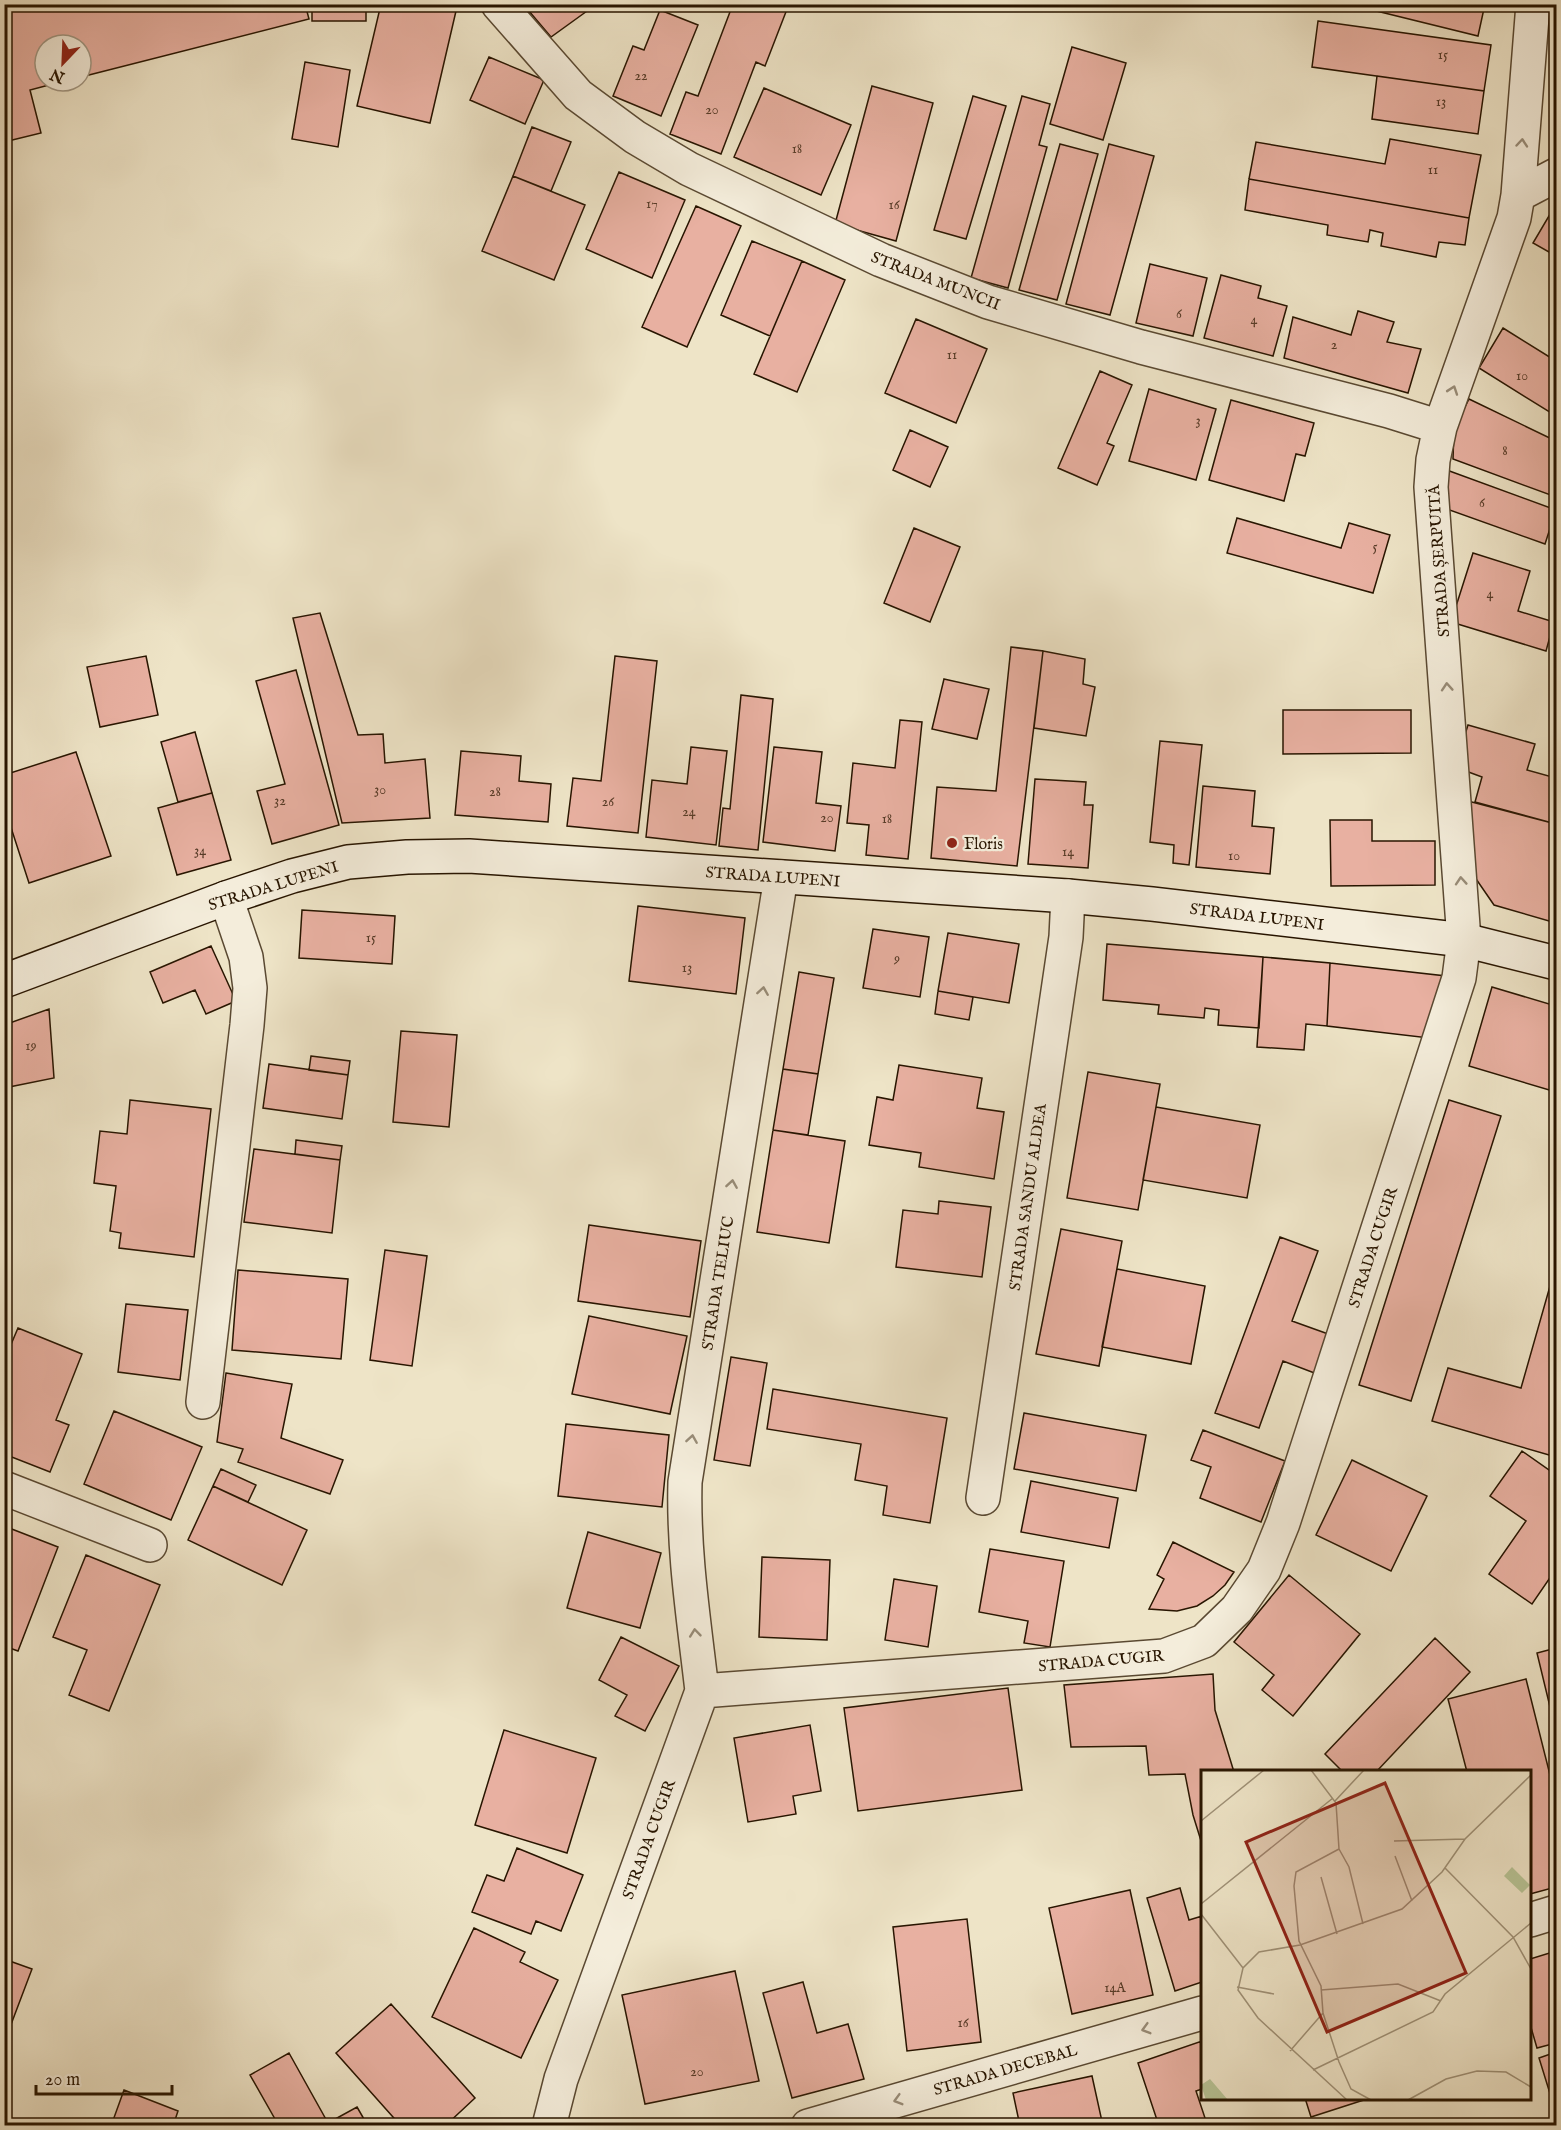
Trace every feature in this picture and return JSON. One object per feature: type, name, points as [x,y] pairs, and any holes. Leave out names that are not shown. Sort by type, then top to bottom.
[{"type":"street","name":"STRADA MUNCII","points":[[498,4],[578,95],[634,137],[689,169],[880,260],[999,305],[1141,347],[1389,411],[1440,427]]},
{"type":"street","name":"STRADA ȘERPUITĂ","points":[[1464,940],[1431,487],[1432,460],[1440,427],[1514,218],[1518,195],[1533,4]]},
{"type":"street","points":[[1518,195],[1557,175]]},
{"type":"street","name":"STRADA LUPENI","points":[[4,981],[226,898],[292,876],[348,862],[407,857],[469,856],[1068,896],[1152,904],[1464,940],[1557,963]]},
{"type":"street","name":"STRADA TELIUC","points":[[702,1691],[685,1530],[685,1482],[781,877]]},
{"type":"street","name":"STRADA SANDU ALDEA","points":[[983,1498],[1066,937],[1068,896]]},
{"type":"street","points":[[203,1402],[250,988],[246,957],[226,898]]},
{"type":"street","name":"STRADA CUGIR","points":[[549,2126],[561,2079],[702,1691],[1164,1656],[1204,1641],[1237,1609],[1264,1570],[1283,1523],[1459,978],[1464,940]]},
{"type":"street","points":[[4,1488],[150,1545]]},
{"type":"street","points":[[1531,1920],[1557,1912]]},
{"type":"street","name":"STRADA DECEBAL","points":[[808,2126],[1201,2014]]},
{"type":"building","points":[[4,4],[305,4],[309,19],[93,74],[93,33],[33,33],[33,89],[30,90],[41,133],[4,142]]},
{"type":"building","points":[[312,4],[366,4],[366,21],[312,21]]},
{"type":"building","points":[[381,4],[427,4],[456,11],[430,123],[357,106]]},
{"type":"building","points":[[523,4],[592,4],[594,6],[551,37]]},
{"type":"building","points":[[733,4],[789,4],[765,66],[756,62],[721,154],[670,134],[686,92],[698,96]]},
{"type":"building","points":[[1348,4],[1485,4],[1478,36]]},
{"type":"building","points":[[1546,4],[1556,4],[1556,22],[1543,20]]},
{"type":"building","points":[[660,10],[698,25],[661,116],[613,96],[633,46],[644,50]]},
{"type":"building","points":[[1318,21],[1491,45],[1484,91],[1312,67]]},
{"type":"building","points":[[1072,47],[1126,63],[1103,140],[1050,124]]},
{"type":"building","points":[[489,57],[544,80],[525,124],[470,100]]},
{"type":"building","points":[[305,62],[350,70],[338,147],[292,139]]},
{"type":"building","points":[[1377,76],[1484,91],[1478,134],[1372,119]]},
{"type":"building","points":[[872,86],[933,103],[896,241],[835,224]]},
{"type":"building","points":[[764,88],[851,125],[821,195],[734,157]]},
{"type":"building","points":[[973,96],[1006,106],[966,239],[934,230]]},
{"type":"building","points":[[1022,96],[1050,104],[1039,145],[1047,147],[1008,288],[971,278]]},
{"type":"building","points":[[532,127],[571,142],[551,191],[513,176]]},
{"type":"building","points":[[1390,139],[1481,155],[1469,218],[1249,179],[1256,142],[1385,164]]},
{"type":"building","points":[[1060,144],[1098,154],[1057,300],[1019,290]]},
{"type":"building","points":[[1109,144],[1154,156],[1110,315],[1066,304]]},
{"type":"building","points":[[619,172],[685,200],[652,278],[586,249]]},
{"type":"building","points":[[513,176],[585,205],[554,280],[482,251]]},
{"type":"building","points":[[1249,179],[1469,218],[1465,245],[1439,242],[1436,257],[1381,246],[1383,233],[1370,230],[1368,242],[1327,235],[1328,225],[1245,210]]},
{"type":"building","points":[[1556,204],[1556,256],[1533,243]]},
{"type":"building","points":[[696,206],[741,226],[687,347],[642,327]]},
{"type":"building","points":[[752,241],[802,261],[770,336],[721,315]]},
{"type":"building","points":[[802,261],[845,280],[797,392],[754,374]]},
{"type":"building","points":[[1150,264],[1207,278],[1193,336],[1136,323]]},
{"type":"building","points":[[1221,275],[1261,286],[1258,298],[1287,306],[1273,356],[1204,338]]},
{"type":"building","points":[[1358,311],[1394,322],[1387,342],[1421,349],[1408,393],[1284,358],[1293,317],[1351,335]]},
{"type":"building","points":[[916,319],[987,349],[956,423],[885,393]]},
{"type":"building","points":[[1503,328],[1556,361],[1556,416],[1479,368]]},
{"type":"building","points":[[1100,371],[1132,385],[1107,443],[1114,446],[1097,485],[1058,468]]},
{"type":"building","points":[[1149,389],[1216,409],[1196,480],[1129,461]]},
{"type":"building","points":[[1469,399],[1556,441],[1556,497],[1453,459],[1454,428]]},
{"type":"building","points":[[1231,400],[1314,423],[1305,456],[1296,454],[1284,501],[1209,480]]},
{"type":"building","points":[[910,430],[948,447],[930,487],[893,470]]},
{"type":"building","points":[[1444,469],[1556,510],[1545,544],[1444,508]]},
{"type":"building","points":[[1237,518],[1341,548],[1349,523],[1390,535],[1373,593],[1227,553]]},
{"type":"building","points":[[914,528],[960,547],[930,622],[884,603]]},
{"type":"building","points":[[1473,553],[1530,571],[1518,611],[1554,622],[1546,651],[1451,622]]},
{"type":"building","points":[[320,613],[358,735],[383,734],[385,763],[425,759],[430,818],[342,823],[293,618]]},
{"type":"building","points":[[1011,647],[1043,651],[1017,866],[931,858],[937,787],[996,791]]},
{"type":"building","points":[[1043,651],[1085,659],[1083,684],[1095,687],[1086,736],[1034,728]]},
{"type":"building","points":[[146,656],[158,715],[100,727],[87,667]]},
{"type":"building","points":[[615,656],[657,661],[638,833],[567,826],[573,778],[601,781]]},
{"type":"building","points":[[296,670],[339,825],[272,844],[257,791],[285,784],[256,681]]},
{"type":"building","points":[[944,679],[989,689],[977,739],[932,729]]},
{"type":"building","points":[[741,695],[773,699],[758,850],[719,846],[723,808],[730,809]]},
{"type":"building","points":[[1283,710],[1411,710],[1411,753],[1283,754]]},
{"type":"building","points":[[900,720],[922,722],[908,859],[866,855],[869,825],[847,823],[853,763],[895,768]]},
{"type":"building","points":[[1468,725],[1535,744],[1527,770],[1556,778],[1556,824],[1475,802],[1482,777],[1455,767]]},
{"type":"building","points":[[195,732],[212,793],[178,802],[161,742]]},
{"type":"building","points":[[1160,741],[1202,745],[1189,865],[1173,863],[1174,845],[1150,842]]},
{"type":"building","points":[[691,747],[727,751],[716,845],[646,837],[652,780],[687,784]]},
{"type":"building","points":[[774,747],[822,752],[816,803],[841,806],[835,851],[763,842]]},
{"type":"building","points":[[461,751],[521,756],[519,781],[551,784],[548,822],[455,815]]},
{"type":"building","points":[[76,752],[111,856],[29,883],[4,806],[4,775]]},
{"type":"building","points":[[1035,779],[1086,782],[1084,805],[1093,805],[1088,868],[1028,864]]},
{"type":"building","points":[[1203,786],[1255,791],[1252,826],[1274,828],[1270,874],[1196,867]]},
{"type":"building","points":[[212,793],[231,860],[177,875],[158,808]]},
{"type":"building","points":[[1468,801],[1556,824],[1556,923],[1494,905],[1474,876]]},
{"type":"building","points":[[1330,820],[1372,820],[1372,841],[1435,841],[1435,885],[1331,886]]},
{"type":"building","points":[[638,906],[745,918],[736,994],[629,981]]},
{"type":"building","points":[[302,910],[395,916],[392,964],[299,958]]},
{"type":"building","points":[[4,924],[9,941],[4,942]]},
{"type":"building","points":[[873,929],[929,937],[920,997],[863,988]]},
{"type":"building","points":[[948,933],[1019,944],[1009,1003],[938,991]]},
{"type":"building","points":[[1107,944],[1263,957],[1259,1028],[1218,1025],[1219,1010],[1205,1008],[1204,1018],[1158,1014],[1159,1005],[1103,1000]]},
{"type":"building","points":[[211,946],[236,1001],[206,1014],[195,990],[163,1003],[150,972]]},
{"type":"building","points":[[1263,957],[1330,963],[1327,1026],[1306,1024],[1304,1050],[1257,1047]]},
{"type":"building","points":[[1330,963],[1446,976],[1429,1038],[1327,1026]]},
{"type":"building","points":[[799,972],[834,978],[818,1074],[783,1069]]},
{"type":"building","points":[[1492,987],[1556,1006],[1556,1092],[1469,1066]]},
{"type":"building","points":[[938,991],[973,997],[969,1020],[935,1014]]},
{"type":"building","points":[[49,1009],[54,1078],[4,1088],[4,1025]]},
{"type":"building","points":[[401,1031],[457,1035],[449,1127],[393,1122]]},
{"type":"building","points":[[311,1056],[350,1061],[348,1075],[309,1070]]},
{"type":"building","points":[[269,1064],[348,1075],[342,1119],[263,1108]]},
{"type":"building","points":[[899,1065],[982,1078],[977,1108],[1004,1112],[994,1179],[919,1167],[921,1153],[869,1145],[877,1097],[893,1100]]},
{"type":"building","points":[[783,1069],[818,1074],[808,1135],[773,1130]]},
{"type":"building","points":[[1088,1072],[1160,1084],[1138,1210],[1067,1198]]},
{"type":"building","points":[[130,1100],[211,1109],[194,1257],[119,1248],[121,1233],[110,1231],[116,1186],[94,1183],[100,1131],[127,1134]]},
{"type":"building","points":[[1449,1100],[1501,1116],[1411,1401],[1359,1385]]},
{"type":"building","points":[[1156,1107],[1260,1125],[1247,1198],[1143,1180]]},
{"type":"building","points":[[773,1130],[845,1141],[829,1243],[757,1232]]},
{"type":"building","points":[[296,1140],[342,1146],[340,1160],[295,1154]]},
{"type":"building","points":[[254,1149],[340,1160],[332,1233],[244,1222]]},
{"type":"building","points":[[939,1201],[991,1207],[982,1277],[896,1267],[903,1210],[938,1214]]},
{"type":"building","points":[[589,1225],[701,1241],[690,1317],[578,1301]]},
{"type":"building","points":[[1061,1229],[1122,1241],[1099,1366],[1036,1354]]},
{"type":"building","points":[[1280,1237],[1318,1251],[1292,1321],[1331,1335],[1317,1374],[1283,1361],[1259,1428],[1215,1413]]},
{"type":"building","points":[[385,1250],[427,1256],[412,1366],[370,1360]]},
{"type":"building","points":[[1556,1265],[1556,1457],[1432,1421],[1448,1368],[1521,1388]]},
{"type":"building","points":[[1117,1269],[1205,1286],[1191,1364],[1102,1347]]},
{"type":"building","points":[[238,1270],[348,1279],[341,1359],[232,1350]]},
{"type":"building","points":[[126,1304],[188,1310],[180,1380],[118,1372]]},
{"type":"building","points":[[589,1316],[687,1336],[670,1414],[572,1394]]},
{"type":"building","points":[[18,1328],[82,1354],[56,1420],[69,1425],[50,1472],[4,1454],[4,1361]]},
{"type":"building","points":[[731,1357],[767,1363],[750,1466],[714,1460]]},
{"type":"building","points":[[226,1373],[292,1384],[281,1438],[343,1460],[330,1494],[238,1462],[243,1449],[217,1442]]},
{"type":"building","points":[[773,1389],[947,1418],[930,1523],[883,1515],[887,1486],[855,1480],[861,1444],[767,1429]]},
{"type":"building","points":[[114,1411],[202,1447],[171,1520],[84,1484]]},
{"type":"building","points":[[1024,1413],[1146,1435],[1136,1491],[1014,1469]]},
{"type":"building","points":[[566,1424],[669,1435],[662,1507],[558,1496]]},
{"type":"building","points":[[1203,1430],[1285,1461],[1261,1522],[1200,1498],[1211,1467],[1191,1460]]},
{"type":"building","points":[[1522,1451],[1556,1475],[1556,1569],[1532,1604],[1489,1574],[1526,1521],[1490,1496]]},
{"type":"building","points":[[1352,1460],[1427,1496],[1391,1571],[1316,1535]]},
{"type":"building","points":[[221,1469],[256,1485],[248,1502],[213,1486]]},
{"type":"building","points":[[1031,1481],[1118,1498],[1109,1548],[1021,1532]]},
{"type":"building","points":[[213,1486],[307,1530],[282,1585],[188,1540]]},
{"type":"building","points":[[4,1526],[58,1547],[18,1651],[4,1646]]},
{"type":"building","points":[[588,1532],[661,1553],[640,1628],[567,1608]]},
{"type":"building","points":[[1173,1542],[1234,1572],[1225,1585],[1197,1606],[1177,1611],[1149,1609],[1164,1579],[1157,1575]]},
{"type":"building","points":[[990,1549],[1064,1561],[1050,1647],[1024,1643],[1028,1621],[979,1612]]},
{"type":"building","points":[[86,1555],[160,1585],[109,1711],[69,1695],[87,1650],[53,1637]]},
{"type":"building","points":[[762,1557],[830,1560],[827,1640],[759,1637]]},
{"type":"building","points":[[1289,1575],[1360,1634],[1293,1716],[1262,1690],[1274,1675],[1234,1642]]},
{"type":"building","points":[[894,1579],[937,1586],[928,1647],[885,1640]]},
{"type":"building","points":[[621,1637],[679,1666],[645,1731],[615,1716],[627,1695],[599,1680]]},
{"type":"building","points":[[1435,1638],[1470,1672],[1378,1770],[1341,1770],[1325,1754]]},
{"type":"building","points":[[1556,1648],[1556,1706],[1550,1707],[1537,1653]]},
{"type":"building","points":[[1213,1674],[1215,1710],[1233,1770],[1201,1770],[1201,1841],[1185,1774],[1149,1775],[1146,1746],[1071,1747],[1064,1685]]},
{"type":"building","points":[[1526,1679],[1556,1799],[1556,1887],[1531,1894],[1531,1770],[1466,1770],[1448,1699]]},
{"type":"building","points":[[1008,1688],[1022,1790],[858,1811],[844,1708]]},
{"type":"building","points":[[810,1725],[821,1791],[793,1796],[796,1814],[748,1822],[734,1738]]},
{"type":"building","points":[[504,1730],[596,1758],[567,1853],[475,1825]]},
{"type":"building","points":[[517,1848],[583,1875],[561,1931],[536,1921],[531,1934],[472,1912],[487,1875],[504,1881]]},
{"type":"building","points":[[1180,1888],[1189,1920],[1201,1916],[1201,1982],[1175,1991],[1147,1898]]},
{"type":"building","points":[[1130,1890],[1153,1995],[1072,2014],[1049,1908]]},
{"type":"building","points":[[967,1919],[981,2042],[907,2051],[893,1927]]},
{"type":"building","points":[[474,1928],[525,1952],[520,1962],[558,1980],[521,2058],[432,2017]]},
{"type":"building","points":[[1556,1951],[1556,2043],[1537,2048],[1531,2027],[1531,1959]]},
{"type":"building","points":[[4,1959],[32,1969],[4,2043]]},
{"type":"building","points":[[735,1971],[759,2081],[645,2104],[622,1995]]},
{"type":"building","points":[[803,1982],[817,2033],[848,2024],[864,2079],[792,2098],[763,1993]]},
{"type":"building","points":[[391,2004],[475,2098],[445,2126],[401,2126],[336,2053]]},
{"type":"building","points":[[1201,2041],[1201,2089],[1196,2091],[1206,2121],[1193,2126],[1159,2126],[1138,2063]]},
{"type":"building","points":[[1556,2052],[1556,2113],[1539,2058]]},
{"type":"building","points":[[289,2053],[328,2123],[323,2126],[279,2126],[250,2075]]},
{"type":"building","points":[[1092,2076],[1103,2126],[1020,2126],[1013,2093]]},
{"type":"building","points":[[124,2090],[178,2111],[173,2126],[111,2126]]},
{"type":"building","points":[[1306,2100],[1364,2100],[1311,2117]]},
{"type":"building","points":[[357,2107],[368,2126],[323,2126],[328,2123]]},
{"type":"place","name":"Floris","points":[[952,843]]}]
